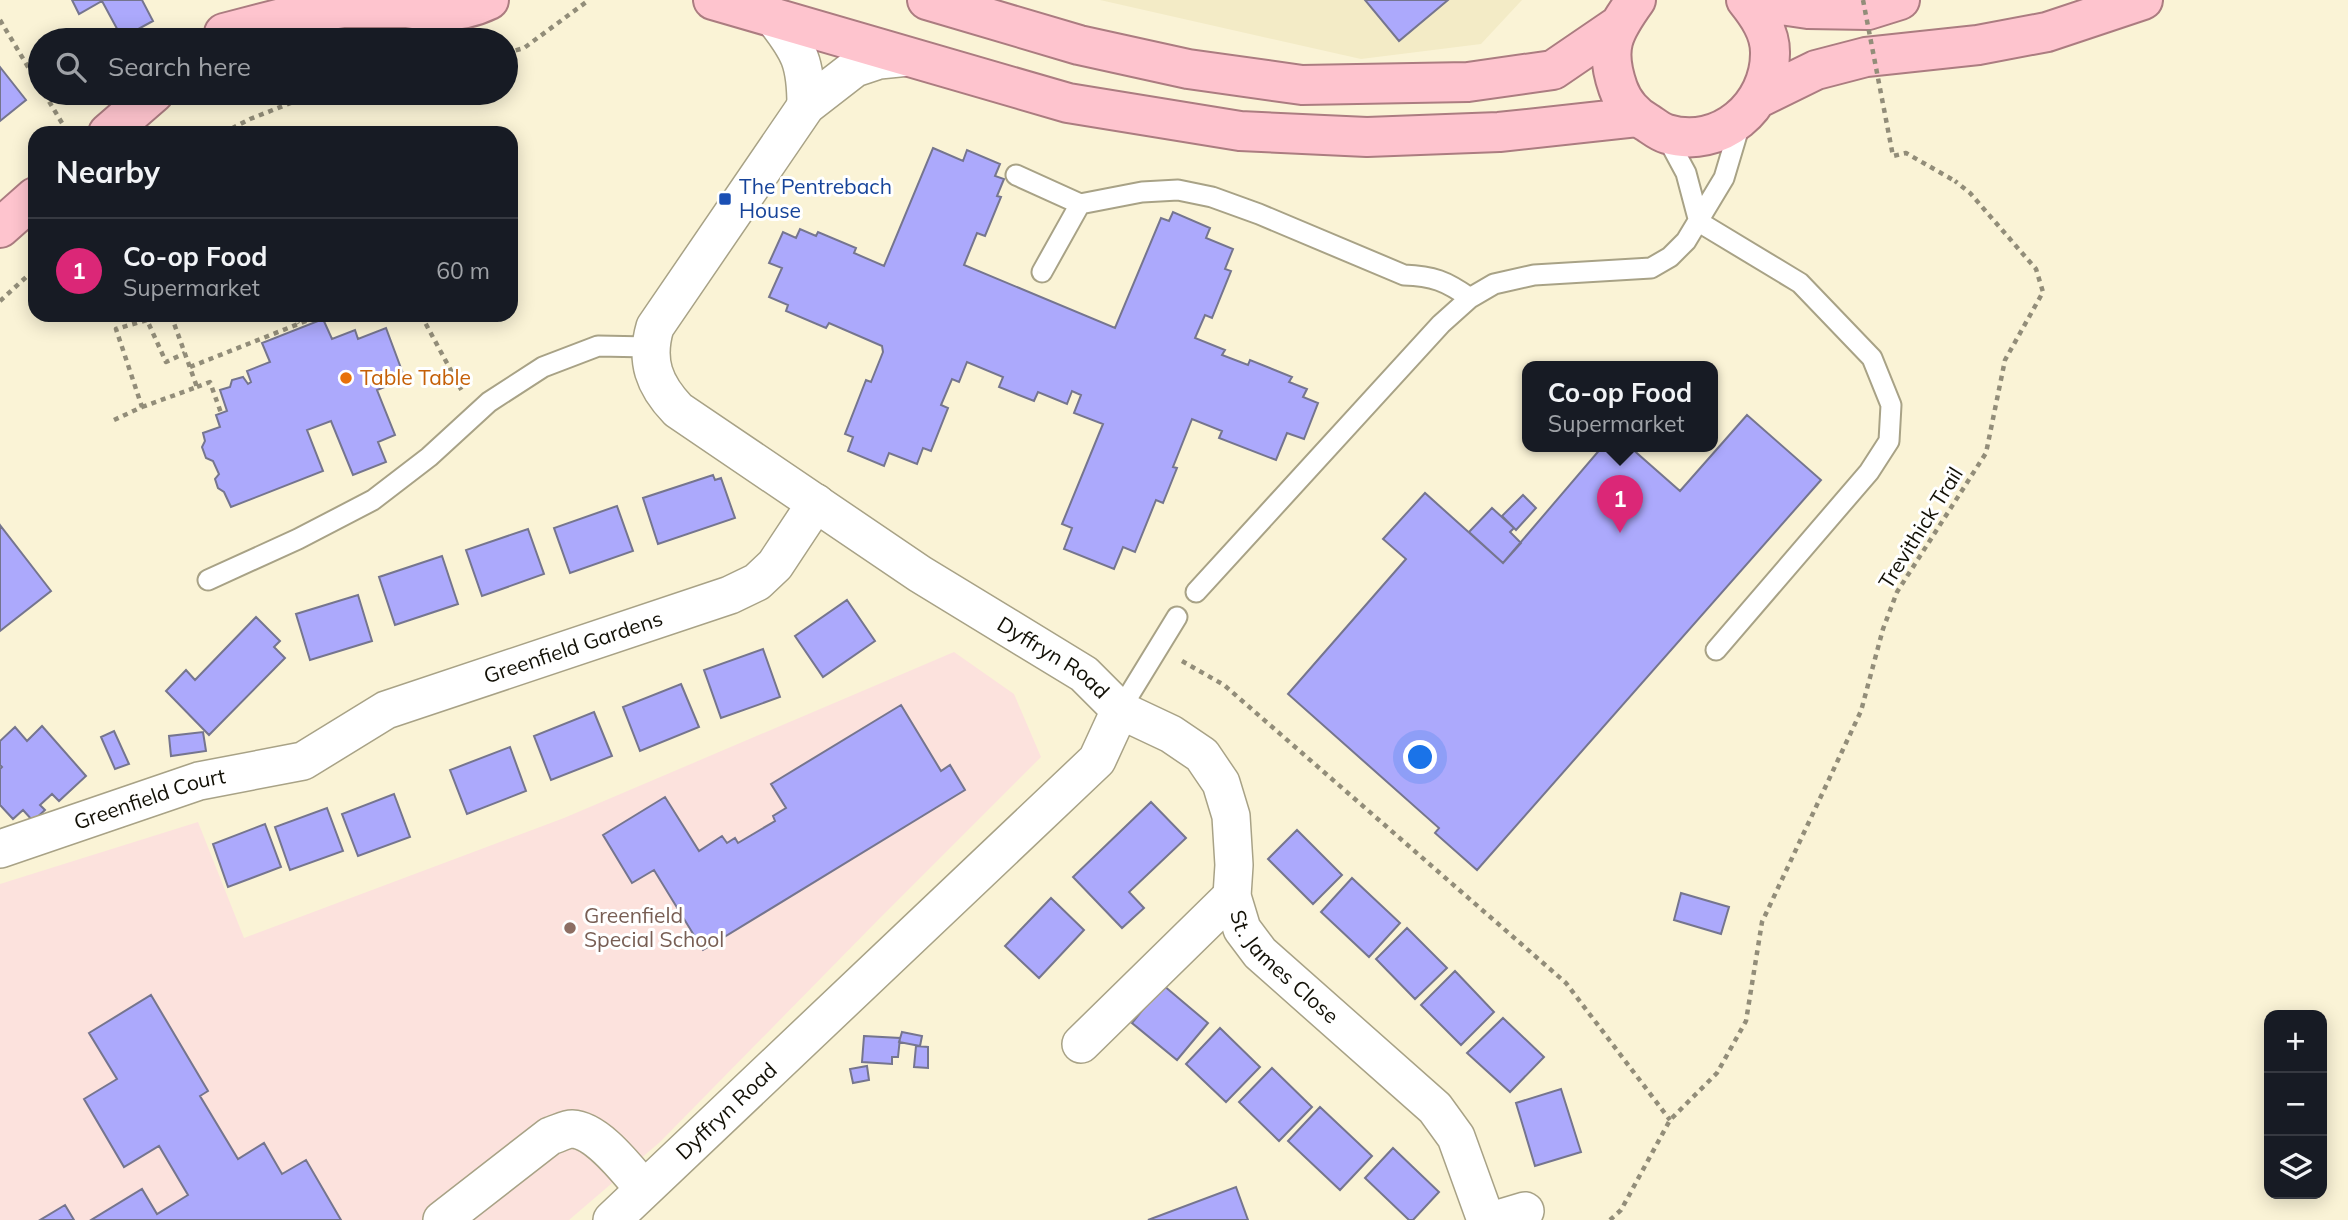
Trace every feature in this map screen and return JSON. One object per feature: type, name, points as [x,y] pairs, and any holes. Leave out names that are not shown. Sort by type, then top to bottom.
[{"type":"highway","points":[[228,28],[251,0]]},
{"type":"highway","points":[[249,28],[282,18],[343,8],[394,4],[425,11],[449,11],[489,0]]},
{"type":"highway","points":[[713,0],[1068,103],[1240,131],[1367,137],[1651,125],[1689,138],[1717,133],[1750,109],[1816,70],[1866,57],[1978,45],[2047,32],[2143,0]]},
{"type":"highway","points":[[926,0],[1079,45],[1188,69],[1302,85],[1468,82],[1553,70],[1626,14]]},
{"type":"highway","points":[[1746,0],[1808,9],[1868,10],[1900,0]]},
{"type":"highway","points":[[1746,0],[1763,23],[1770,50],[1768,78],[1750,109]]},
{"type":"highway","points":[[1626,14],[1612,41],[1611,69],[1620,96],[1651,125]]},
{"type":"highway","points":[[116,126],[141,105]]},
{"type":"highway","points":[[0,229],[28,203]]},
{"type":"street","points":[[773,17],[794,43],[806,75],[806,106]]},
{"type":"street","points":[[649,347],[655,327],[806,106],[855,68],[879,60],[909,57]]},
{"type":"street","name":"Dyffryn Road","points":[[612,1220],[1097,760],[1119,710],[1084,674],[920,574],[678,410],[664,396],[651,362],[649,347]]},
{"type":"street","name":"Greenfield Gardens","points":[[303,761],[386,710],[730,595],[757,582],[775,565],[816,503]]},
{"type":"street","name":"St. James Close","points":[[1119,710],[1171,734],[1202,755],[1222,783],[1231,816],[1234,865],[1232,896],[1242,929],[1260,953],[1435,1108],[1456,1137],[1486,1220]]},
{"type":"street","name":"Greenfield Court","points":[[0,849],[198,780],[303,761]]},
{"type":"street","points":[[1081,1044],[1232,896]]},
{"type":"street","points":[[442,1220],[550,1136],[571,1129],[590,1134],[613,1154],[644,1189]]},
{"type":"lane","points":[[1196,592],[1441,324],[1470,298],[1494,284],[1534,275],[1651,268],[1670,257],[1686,241],[1699,222],[1724,178],[1750,109]]},
{"type":"lane","points":[[1651,125],[1686,173],[1699,222],[1800,283],[1872,358],[1891,405],[1889,441],[1869,472],[1716,650]]},
{"type":"lane","points":[[1016,175],[1080,204],[1142,192],[1178,190],[1212,197],[1404,275],[1427,276],[1448,282],[1470,298]]},
{"type":"lane","points":[[1042,272],[1080,204]]},
{"type":"lane","points":[[208,580],[298,539],[373,500],[429,457],[489,402],[543,367],[598,346],[649,347]]},
{"type":"lane","points":[[1119,710],[1177,617]]},
{"type":"path","points":[[518,50],[589,0]]},
{"type":"path","name":"Trevithick Trail","points":[[1610,1220],[1621,1210],[1670,1120],[1717,1073],[1746,1021],[1762,922],[1861,711],[1883,629],[1897,592],[1986,453],[2005,360],[2043,292],[2036,269],[1970,193],[1955,181],[1906,153],[1893,156],[1863,0]]},
{"type":"path","points":[[0,20],[28,67]]},
{"type":"path","points":[[51,105],[64,126]]},
{"type":"path","points":[[236,126],[286,105]]},
{"type":"path","points":[[0,301],[28,275]]},
{"type":"path","points":[[140,322],[116,329],[142,407]]},
{"type":"path","points":[[148,322],[166,362],[185,353]]},
{"type":"path","points":[[174,322],[197,387]]},
{"type":"path","points":[[190,367],[303,322]]},
{"type":"path","points":[[425,322],[475,415]]},
{"type":"path","points":[[114,419],[209,382],[221,413]]},
{"type":"path","points":[[1157,647],[1224,685],[1566,983],[1670,1120]]},
{"type":"shaded area","points":[[1100,0],[1522,0],[1481,44],[1361,59]]},
{"type":"shaded area","name":"Greenfield Special School","points":[[954,652],[1014,694],[1041,757],[660,1142],[569,1220],[0,1220],[0,884],[198,822],[244,938],[564,818]]},
{"type":"building","points":[[72,0],[142,0],[153,21],[140,28],[117,28],[102,1],[79,14]]},
{"type":"building","points":[[1365,0],[1448,0],[1399,41]]},
{"type":"building","points":[[0,67],[26,100],[0,121]]},
{"type":"building","points":[[933,148],[963,161],[967,150],[1000,164],[995,176],[1004,179],[997,196],[1001,197],[985,236],[977,233],[964,265],[1115,328],[1161,218],[1169,221],[1173,212],[1210,228],[1206,238],[1233,249],[1225,269],[1231,271],[1212,318],[1205,315],[1195,338],[1225,350],[1222,355],[1248,365],[1250,360],[1292,377],[1289,382],[1307,389],[1303,397],[1318,403],[1304,439],[1287,433],[1276,460],[1219,438],[1222,431],[1192,419],[1173,467],[1177,468],[1163,503],[1156,500],[1135,552],[1123,547],[1114,569],[1064,549],[1072,528],[1062,524],[1103,424],[1074,413],[1081,395],[1072,391],[1067,404],[1038,392],[1034,401],[999,387],[1003,377],[967,362],[959,382],[952,379],[941,405],[948,408],[931,451],[923,448],[917,464],[889,453],[884,466],[848,451],[853,437],[845,434],[866,380],[871,382],[883,352],[882,346],[829,323],[826,328],[786,311],[788,305],[769,297],[782,268],[769,263],[783,232],[796,238],[800,229],[816,236],[818,232],[856,248],[854,253],[884,266]]},
{"type":"building","points":[[315,322],[324,322],[332,339],[355,330],[358,339],[386,328],[405,379],[377,390],[395,435],[378,442],[386,462],[353,475],[331,421],[307,430],[323,471],[231,507],[224,492],[218,488],[215,479],[219,474],[213,461],[206,458],[202,447],[205,441],[203,433],[220,427],[216,415],[227,411],[220,390],[230,387],[232,380],[243,377],[248,384],[251,382],[247,371],[270,362],[262,343]]},
{"type":"building","points":[[1747,415],[1821,480],[1477,870],[1435,833],[1439,828],[1288,694],[1406,559],[1383,539],[1425,493],[1503,563],[1598,452],[1636,452],[1680,491],[1714,452],[1718,452],[1718,448]]},
{"type":"building","points":[[713,475],[715,480],[721,478],[735,518],[658,544],[643,498]]},
{"type":"building","points":[[1523,495],[1536,508],[1516,530],[1502,516]]},
{"type":"building","points":[[617,506],[633,551],[570,573],[554,528]]},
{"type":"building","points":[[1492,508],[1514,528],[1510,532],[1521,543],[1503,563],[1469,532]]},
{"type":"building","points":[[0,525],[51,591],[0,631]]},
{"type":"building","points":[[528,529],[544,574],[482,596],[466,550]]},
{"type":"building","points":[[442,556],[458,604],[395,625],[379,577]]},
{"type":"building","points":[[358,595],[372,641],[310,660],[296,614]]},
{"type":"building","points":[[847,600],[875,641],[823,677],[795,636]]},
{"type":"building","points":[[256,617],[280,641],[274,647],[285,658],[209,735],[166,691],[186,670],[195,680]]},
{"type":"building","points":[[763,649],[780,697],[721,718],[704,670]]},
{"type":"building","points":[[681,684],[699,727],[640,751],[623,707]]},
{"type":"building","points":[[901,705],[941,771],[950,765],[965,790],[703,950],[654,870],[632,883],[603,835],[665,797],[699,851],[722,836],[727,843],[735,838],[738,843],[775,821],[773,816],[786,808],[771,784]]},
{"type":"building","points":[[594,712],[612,756],[551,780],[534,736]]},
{"type":"building","points":[[42,726],[86,776],[59,801],[52,794],[40,805],[45,810],[33,821],[23,810],[13,819],[0,805],[0,741],[15,727],[27,741]]},
{"type":"building","points":[[114,731],[129,764],[115,769],[101,737]]},
{"type":"building","points":[[203,732],[206,751],[171,756],[169,736]]},
{"type":"building","points":[[510,747],[526,791],[467,814],[450,770]]},
{"type":"building","points":[[394,794],[410,837],[358,856],[342,814]]},
{"type":"building","points":[[1151,802],[1186,838],[1129,892],[1144,908],[1122,928],[1073,877]]},
{"type":"building","points":[[327,808],[343,851],[290,870],[275,827]]},
{"type":"building","points":[[265,824],[281,867],[228,887],[213,844]]},
{"type":"building","points":[[1297,830],[1342,875],[1313,904],[1268,859]]},
{"type":"building","points":[[1352,878],[1400,923],[1369,957],[1321,912]]},
{"type":"building","points":[[1681,893],[1729,907],[1721,934],[1674,920]]},
{"type":"building","points":[[1051,898],[1084,930],[1039,978],[1005,946]]},
{"type":"building","points":[[1407,928],[1447,968],[1415,999],[1376,959]]},
{"type":"building","points":[[1455,971],[1494,1012],[1461,1045],[1421,1005]]},
{"type":"building","points":[[1163,985],[1208,1023],[1177,1060],[1132,1023]]},
{"type":"building","points":[[151,995],[208,1091],[200,1096],[238,1159],[264,1143],[282,1174],[306,1160],[341,1220],[91,1220],[142,1189],[157,1214],[188,1195],[159,1146],[124,1167],[84,1099],[117,1079],[89,1033]]},
{"type":"building","points":[[1503,1018],[1544,1057],[1510,1092],[1467,1053]]},
{"type":"building","points":[[1220,1028],[1260,1067],[1226,1102],[1186,1064]]},
{"type":"building","points":[[902,1032],[922,1036],[920,1046],[899,1042]]},
{"type":"building","points":[[864,1036],[900,1038],[898,1057],[892,1057],[892,1064],[862,1062]]},
{"type":"building","points":[[916,1046],[928,1047],[928,1068],[914,1067]]},
{"type":"building","points":[[867,1066],[869,1080],[853,1083],[850,1069]]},
{"type":"building","points":[[1272,1068],[1312,1107],[1279,1141],[1239,1102]]},
{"type":"building","points":[[1561,1089],[1581,1152],[1535,1166],[1516,1103]]},
{"type":"building","points":[[1320,1107],[1372,1156],[1340,1190],[1288,1141]]},
{"type":"building","points":[[1393,1148],[1439,1192],[1413,1220],[1409,1220],[1365,1178]]},
{"type":"building","points":[[1236,1187],[1248,1220],[1148,1220]]},
{"type":"building","points":[[65,1205],[74,1220],[40,1220]]},
{"type":"place","name":"The Pentrebach House","points":[[725,199]]},
{"type":"place","name":"Table Table","points":[[346,378]]},
{"type":"place","name":"Co-op Food","points":[[1620,533]]},
{"type":"place","name":"Greenfield Special School","points":[[570,928]]}]
